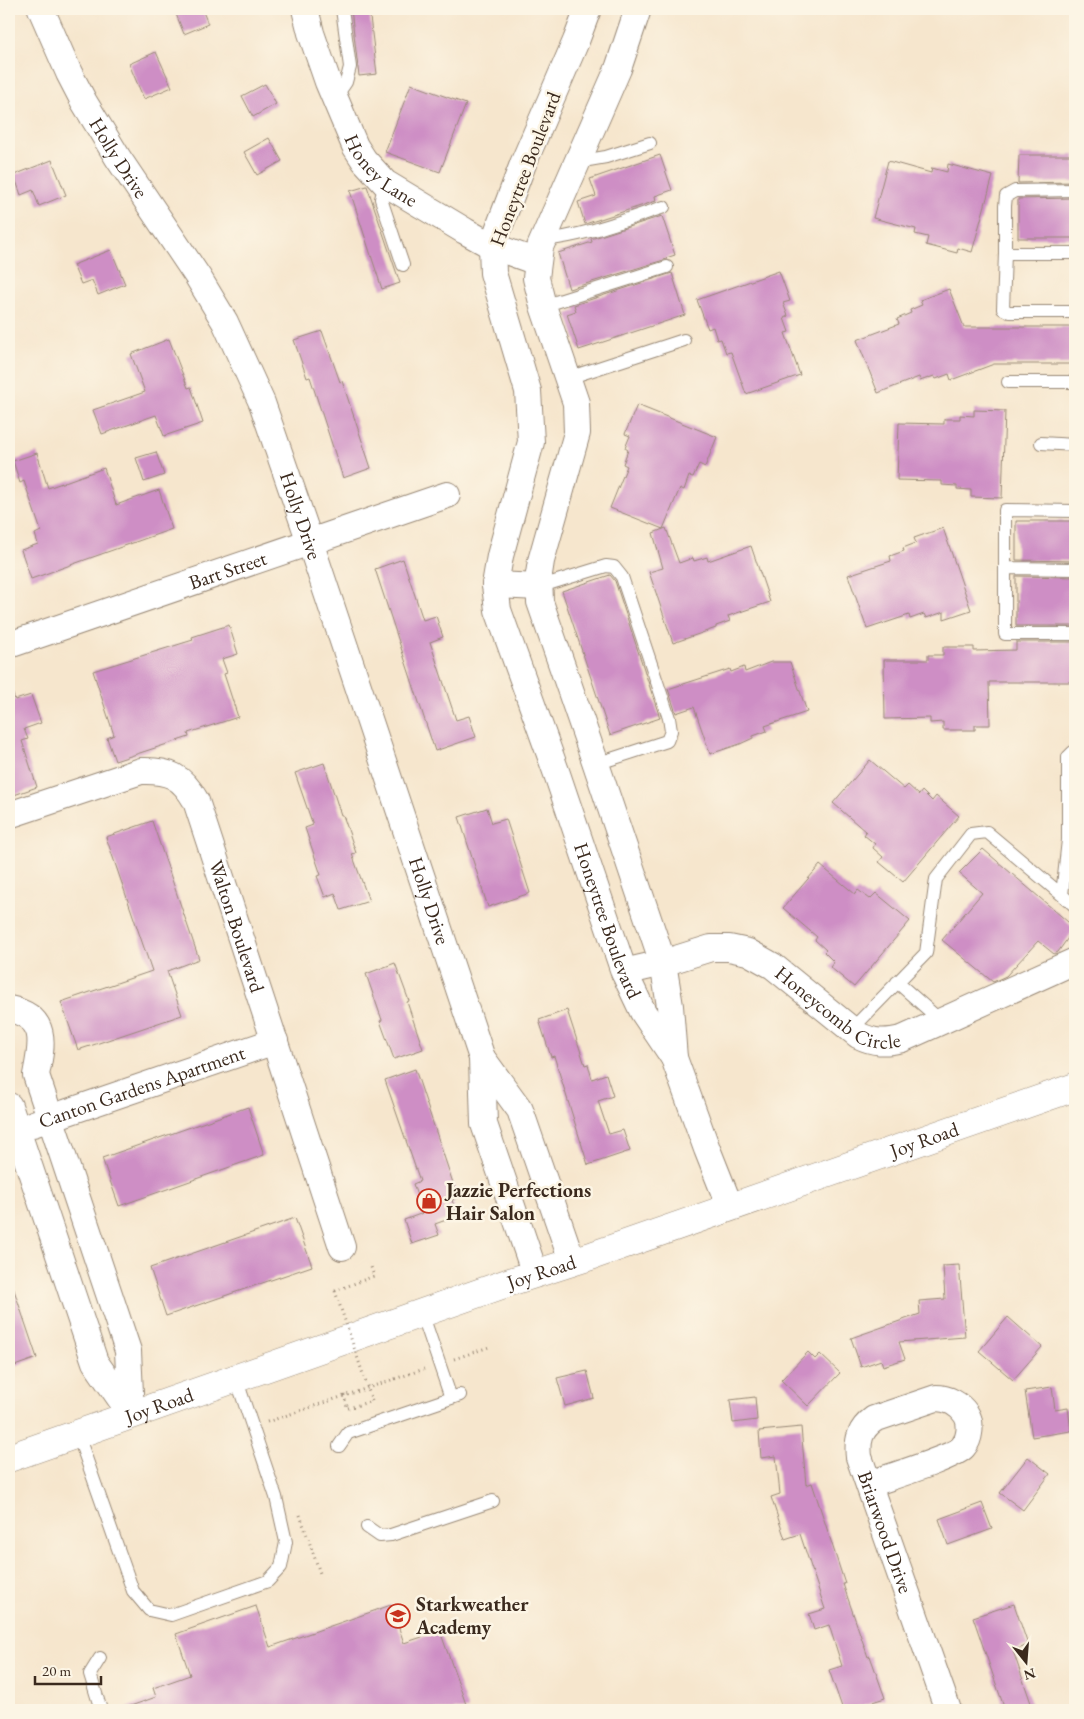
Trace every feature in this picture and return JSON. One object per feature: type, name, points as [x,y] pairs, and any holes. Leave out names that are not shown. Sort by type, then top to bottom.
[{"type":"street","name":"Holly Drive","points":[[41,9],[69,74],[84,102],[118,158],[166,227],[226,322],[262,403],[482,1058],[484,1124],[535,1274]]},
{"type":"street","name":"Honey Lane","points":[[305,9],[311,32],[354,146],[364,160],[386,183],[492,246],[540,251]]},
{"type":"street","name":"Honeytree Boulevard","points":[[588,9],[523,164],[492,246],[492,273],[528,391],[531,442],[494,585],[498,610],[557,774],[624,972],[642,1012],[674,1058],[730,1207]]},
{"type":"street","name":"Honeytree Boulevard","points":[[638,9],[618,69],[540,251],[536,278],[543,306],[576,403],[577,432],[541,561],[538,587],[540,602],[663,963],[670,1006],[674,1058]]},
{"type":"street","points":[[528,391],[568,378]]},
{"type":"street","name":"Bart Street","points":[[9,645],[447,495]]},
{"type":"street","points":[[494,585],[538,587]]},
{"type":"street","points":[[557,774],[596,764]]},
{"type":"street","name":"Walton Boulevard","points":[[9,815],[141,771],[155,770],[167,773],[184,783],[196,801],[342,1247]]},
{"type":"street","name":"Honeycomb Circle","points":[[624,972],[663,963],[711,948],[729,948],[748,952],[773,966],[858,1036],[871,1041],[885,1043],[902,1039],[1075,961]]},
{"type":"street","points":[[9,1009],[19,1011],[32,1020],[39,1030],[42,1048],[36,1075],[128,1351],[131,1414]]},
{"type":"street","name":"Canton Gardens Apartment","points":[[11,1123],[50,1118],[275,1041]]},
{"type":"street","name":"Holly Drive","points":[[482,1058],[520,1110],[572,1261]]},
{"type":"street","name":"Joy Road","points":[[9,1458],[1075,1087]]},
{"type":"street","points":[[11,1123],[95,1362],[131,1414]]},
{"type":"street","points":[[62,1264],[95,1252]]},
{"type":"street","name":"Briarwood Drive","points":[[870,1484],[949,1456],[963,1448],[969,1434],[965,1413],[945,1398],[936,1398],[874,1419],[865,1426],[858,1441],[858,1450],[948,1710]]},
{"type":"lane","points":[[335,98],[346,82],[350,67],[342,9]]},
{"type":"lane","points":[[577,162],[606,157],[650,143]]},
{"type":"lane","points":[[386,183],[381,200],[403,265]]},
{"type":"lane","points":[[1075,190],[1015,191],[1006,196],[1003,309],[1009,312],[1075,312]]},
{"type":"lane","points":[[540,251],[561,238],[594,230],[664,207]]},
{"type":"lane","points":[[1005,254],[1075,253]]},
{"type":"lane","points":[[543,306],[666,267]]},
{"type":"lane","points":[[568,378],[684,340]]},
{"type":"lane","points":[[1008,382],[1075,382]]},
{"type":"lane","points":[[1041,443],[1075,445]]},
{"type":"lane","points":[[1075,511],[1006,510],[1005,568],[1005,634],[1075,634]]},
{"type":"lane","points":[[538,587],[606,566],[614,567],[622,577],[636,614],[669,718],[671,731],[666,741],[596,764]]},
{"type":"lane","points":[[1005,568],[1075,569]]},
{"type":"lane","points":[[1062,894],[1068,840],[1068,757],[1075,752]]},
{"type":"lane","points":[[851,1030],[926,953],[936,879],[971,834],[987,832],[1075,906]]},
{"type":"lane","points":[[897,982],[941,1021]]},
{"type":"lane","points":[[339,1446],[348,1433],[455,1397],[440,1363],[422,1313]]},
{"type":"lane","points":[[78,1435],[133,1591],[149,1610],[171,1615],[268,1581],[281,1567],[286,1542],[276,1497],[236,1378]]},
{"type":"lane","points":[[367,1527],[380,1536],[391,1536],[493,1501]]},
{"type":"lane","points":[[100,1658],[90,1674],[101,1710]]},
{"type":"path","points":[[348,1408],[372,1401],[335,1291],[374,1276],[371,1267]]},
{"type":"path","points":[[262,1423],[489,1347]]},
{"type":"path","points":[[344,1395],[350,1415]]},
{"type":"building","points":[[174,9],[202,9],[208,24],[184,34]]},
{"type":"building","points":[[351,9],[369,9],[377,74],[359,76]]},
{"type":"building","points":[[156,52],[172,87],[144,99],[129,64]]},
{"type":"building","points":[[265,84],[276,104],[253,117],[242,96]]},
{"type":"building","points":[[411,84],[466,104],[440,172],[385,152]]},
{"type":"building","points":[[269,138],[282,161],[257,175],[244,152]]},
{"type":"building","points":[[660,155],[672,190],[655,196],[656,201],[585,224],[578,202],[596,196],[590,179]]},
{"type":"building","points":[[1019,155],[1075,155],[1075,182],[1018,183]]},
{"type":"building","points":[[52,160],[66,195],[39,206],[33,190],[21,195],[14,175]]},
{"type":"building","points":[[888,161],[931,173],[932,168],[947,172],[948,164],[993,176],[972,252],[958,248],[957,253],[926,245],[928,237],[915,234],[916,229],[873,218]]},
{"type":"building","points":[[367,186],[400,283],[382,289],[350,191]]},
{"type":"building","points":[[1075,198],[1075,238],[1018,238],[1018,199]]},
{"type":"building","points":[[662,216],[675,255],[569,289],[558,253],[592,242],[591,239]]},
{"type":"building","points":[[111,250],[125,284],[98,295],[92,280],[81,284],[73,265]]},
{"type":"building","points":[[779,271],[790,301],[783,303],[788,316],[784,318],[789,332],[785,333],[800,375],[746,394],[731,352],[726,353],[721,339],[717,340],[713,327],[708,329],[697,300]]},
{"type":"building","points":[[672,273],[685,315],[579,350],[567,314],[576,311],[574,305]]},
{"type":"building","points":[[949,289],[964,327],[1075,327],[1075,364],[994,364],[951,380],[949,374],[936,379],[934,376],[920,381],[919,377],[878,393],[857,340],[899,324],[897,319],[911,313],[910,310],[922,305],[920,300]]},
{"type":"building","points":[[322,331],[340,382],[342,381],[371,468],[343,478],[310,377],[307,378],[294,340]]},
{"type":"building","points":[[169,339],[188,388],[191,387],[203,423],[164,436],[156,415],[102,434],[93,410],[145,392],[131,354]]},
{"type":"building","points":[[637,405],[717,437],[705,467],[699,464],[693,477],[689,476],[684,490],[680,488],[663,529],[610,508],[627,466],[623,464],[628,450],[625,448],[630,436],[625,434]]},
{"type":"building","points":[[974,410],[1005,411],[1002,498],[971,497],[971,490],[957,489],[957,486],[942,485],[942,481],[897,480],[899,423],[944,424],[944,419],[960,419],[960,415],[974,416]]},
{"type":"building","points":[[156,452],[164,475],[144,482],[136,458]]},
{"type":"building","points":[[37,453],[48,488],[104,468],[116,505],[159,490],[172,529],[31,579],[21,550],[38,544],[35,534],[41,531],[24,481],[20,483],[13,461]]},
{"type":"building","points":[[1016,521],[1075,521],[1075,561],[1016,560]]},
{"type":"building","points":[[666,528],[679,563],[693,558],[694,561],[707,557],[708,561],[751,546],[770,602],[728,616],[730,621],[716,626],[716,628],[673,643],[649,572],[663,568],[653,533]]},
{"type":"building","points":[[943,528],[971,610],[944,619],[944,612],[926,618],[924,614],[910,619],[909,615],[867,629],[848,575],[891,561],[890,556],[904,551],[903,548],[916,543],[914,538]]},
{"type":"building","points":[[403,559],[423,620],[436,616],[443,637],[430,642],[456,720],[469,716],[476,737],[435,751],[375,569]]},
{"type":"building","points":[[610,575],[615,581],[660,718],[610,735],[562,591]]},
{"type":"building","points":[[1016,576],[1075,577],[1075,626],[1016,626]]},
{"type":"building","points":[[229,625],[238,654],[222,659],[227,673],[224,674],[238,717],[188,733],[189,737],[115,761],[107,738],[114,735],[93,671],[193,640],[192,637]]},
{"type":"building","points":[[1016,642],[1075,642],[1075,682],[989,682],[990,725],[975,725],[975,730],[943,730],[943,722],[930,723],[930,718],[885,719],[884,660],[928,660],[928,655],[943,655],[943,647],[974,647],[974,651],[1016,650]]},
{"type":"building","points":[[771,662],[790,662],[807,712],[765,726],[767,731],[753,736],[753,738],[740,744],[710,754],[694,707],[676,713],[668,689],[730,669],[731,672],[744,667],[745,672]]},
{"type":"building","points":[[9,692],[12,692],[15,700],[31,695],[41,723],[24,729],[28,739],[22,741],[37,787],[14,795],[9,780]]},
{"type":"building","points":[[870,760],[904,789],[908,785],[919,795],[922,791],[932,801],[936,796],[959,816],[903,882],[879,862],[883,857],[873,848],[875,844],[864,835],[866,832],[833,803]]},
{"type":"building","points":[[324,763],[356,853],[352,854],[369,901],[341,910],[335,893],[325,897],[317,876],[321,875],[305,828],[313,825],[295,773]]},
{"type":"building","points":[[487,808],[492,823],[506,819],[530,893],[488,907],[459,817]]},
{"type":"building","points":[[152,821],[199,959],[167,971],[182,1015],[78,1050],[61,1002],[152,971],[106,837]]},
{"type":"building","points":[[983,849],[1075,928],[1058,952],[1054,954],[1038,941],[1006,976],[993,982],[942,940],[982,893],[959,873]]},
{"type":"building","points":[[820,865],[855,894],[858,890],[870,899],[876,893],[910,921],[854,987],[830,967],[834,962],[824,952],[826,950],[815,940],[817,937],[783,908]]},
{"type":"building","points":[[395,963],[409,1001],[407,1002],[423,1049],[394,1059],[366,974]]},
{"type":"building","points":[[567,1010],[585,1065],[588,1064],[592,1079],[606,1074],[613,1096],[598,1101],[609,1134],[623,1130],[630,1151],[588,1165],[554,1056],[551,1057],[539,1020]]},
{"type":"building","points":[[415,1069],[458,1198],[452,1200],[457,1216],[435,1224],[439,1235],[412,1244],[404,1220],[423,1213],[413,1184],[420,1181],[385,1080]]},
{"type":"building","points":[[248,1107],[264,1155],[119,1206],[102,1158]]},
{"type":"building","points":[[295,1218],[312,1266],[166,1316],[150,1268]]},
{"type":"building","points":[[959,1265],[965,1337],[899,1342],[905,1359],[883,1366],[881,1360],[861,1367],[851,1338],[920,1314],[919,1301],[945,1299],[943,1266]]},
{"type":"building","points":[[9,1284],[12,1284],[37,1358],[9,1368]]},
{"type":"building","points":[[1008,1317],[1042,1347],[1013,1380],[979,1351]]},
{"type":"building","points":[[808,1352],[815,1359],[820,1354],[840,1373],[808,1406],[781,1380]]},
{"type":"building","points":[[587,1371],[594,1398],[565,1406],[557,1378]]},
{"type":"building","points":[[1052,1387],[1055,1410],[1068,1408],[1071,1431],[1032,1437],[1025,1391]]},
{"type":"building","points":[[755,1397],[757,1420],[733,1423],[730,1400]]},
{"type":"building","points":[[801,1427],[806,1485],[812,1483],[845,1584],[843,1584],[868,1657],[870,1656],[885,1698],[847,1710],[843,1710],[829,1670],[842,1666],[829,1625],[814,1630],[809,1614],[825,1609],[800,1534],[785,1539],[771,1497],[780,1494],[776,1456],[761,1458],[759,1431]]},
{"type":"building","points":[[1028,1457],[1050,1474],[1023,1510],[1000,1493]]},
{"type":"building","points":[[982,1503],[992,1529],[948,1545],[939,1519]]},
{"type":"building","points":[[1014,1604],[1028,1645],[1013,1651],[1032,1706],[1021,1710],[1005,1710],[973,1617]]},
{"type":"building","points":[[391,1605],[404,1643],[440,1631],[468,1710],[125,1710],[125,1708],[156,1697],[153,1688],[190,1675],[176,1634],[256,1606],[270,1647]]},
{"type":"place","name":"Jazzie Perfections Hair Salon","points":[[429,1201]]},
{"type":"place","name":"Starkweather Academy","points":[[398,1616]]}]
